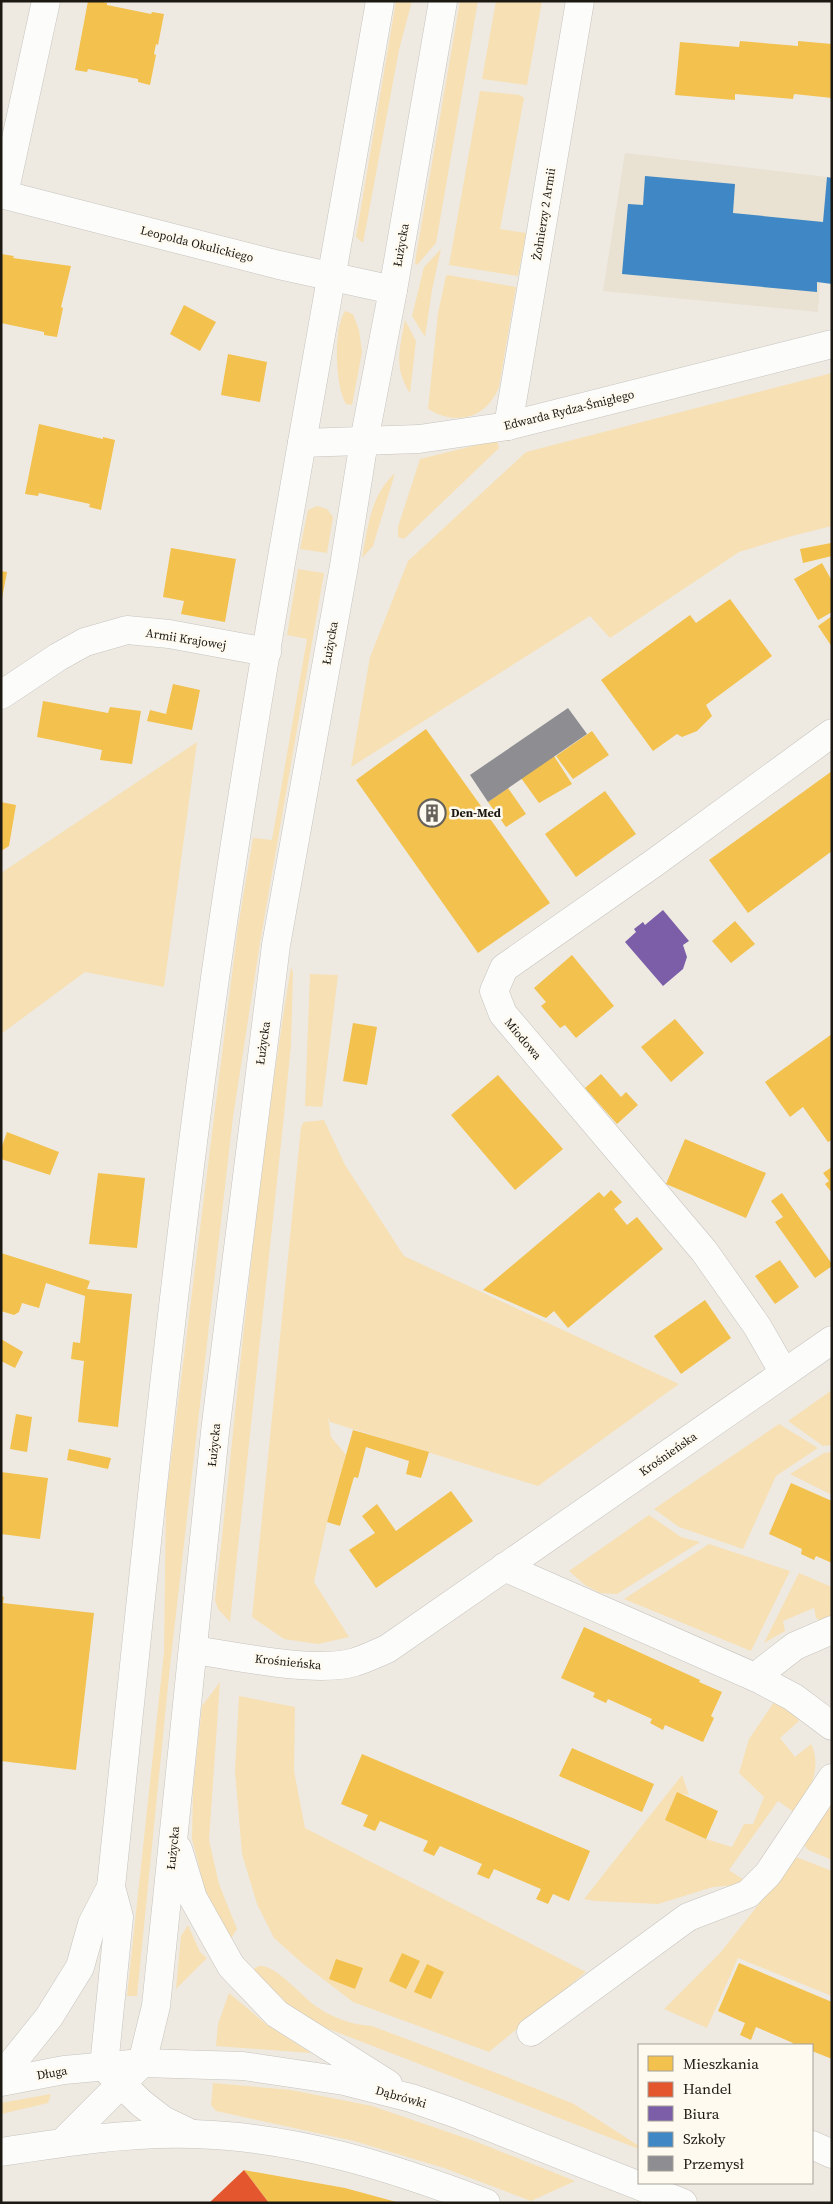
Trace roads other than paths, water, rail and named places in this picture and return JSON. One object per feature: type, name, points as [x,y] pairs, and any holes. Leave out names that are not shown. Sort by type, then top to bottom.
[{"type":"main road","points":[[2,194],[46,1]]},
{"type":"main road","points":[[194,2134],[163,2120],[113,2075],[119,1917],[111,1887],[183,1214],[232,864],[302,443],[380,1]]},
{"type":"main road","name":"Łużycka","points":[[63,2142],[113,2075],[142,2063],[156,2006],[215,1432],[258,1076],[276,945],[443,1]]},
{"type":"main road","name":"Żołnierzy 2 Armii","points":[[508,426],[580,1]]},
{"type":"main road","name":"Leopolda Okulickiego","points":[[2,194],[279,265],[393,290]]},
{"type":"main road","name":"Edwarda Rydza-Śmigłego","points":[[302,443],[419,439],[508,426],[832,344]]},
{"type":"main road","name":"Armii Krajowej","points":[[1,695],[84,642],[127,630],[169,634],[265,665]]},
{"type":"main road","name":"Miodowa","points":[[784,1373],[757,1326],[704,1251],[503,1014],[494,991],[504,968],[654,863],[832,733]]},
{"type":"main road","name":"Krośnieńska","points":[[194,1650],[301,1665],[326,1666],[354,1663],[387,1649],[832,1340]]},
{"type":"main road","points":[[504,1567],[755,1677],[794,1697],[832,1726]]},
{"type":"main road","points":[[755,1677],[795,1646],[832,1630]]},
{"type":"main road","points":[[531,2032],[688,1917],[748,1894],[768,1874],[832,1778]]},
{"type":"main road","points":[[174,1838],[193,1898],[231,1966],[277,2014],[411,2098]]},
{"type":"main road","points":[[1,2072],[12,2063],[49,2016],[80,1967],[92,1924],[111,1887]]},
{"type":"main road","name":"Dąbrówki","points":[[142,2063],[242,2066],[292,2072],[344,2081],[411,2098],[457,2114],[683,2203]]},
{"type":"main road","name":"Długa","points":[[1,2082],[64,2070],[113,2075]]},
{"type":"main road","points":[[1,2152],[63,2142],[194,2134],[259,2140],[334,2153],[378,2164],[486,2203]]},
{"type":"main road","points":[[813,2146],[832,2154]]},
{"type":"place","name":"Den-Med","points":[[432,813]]}]
